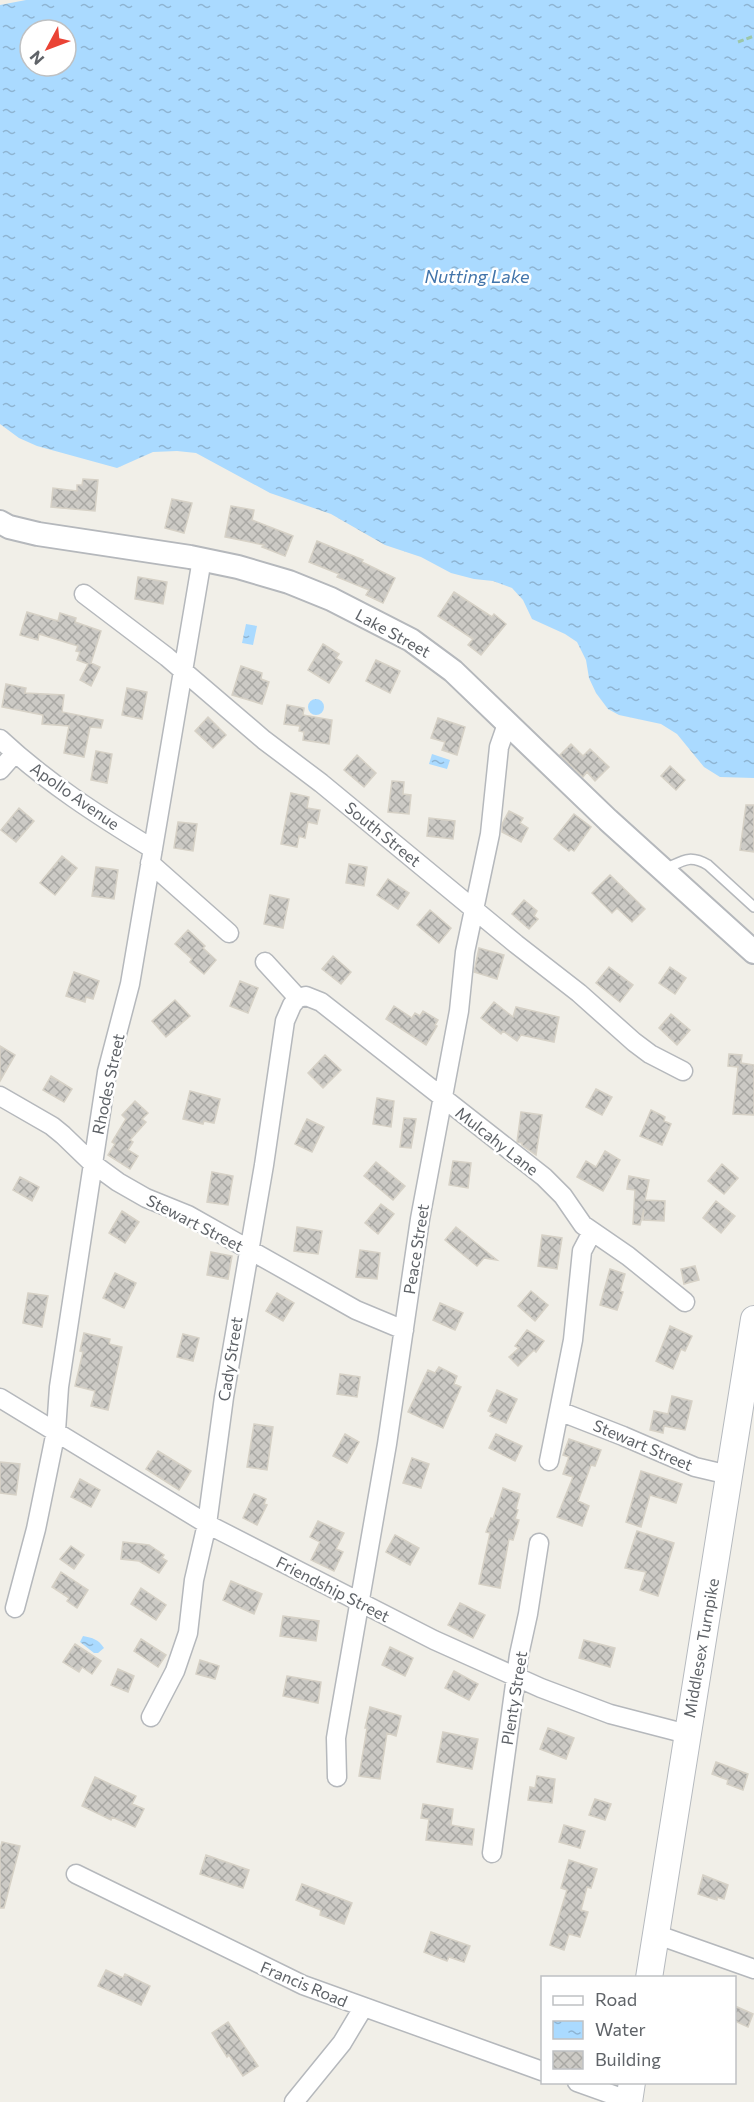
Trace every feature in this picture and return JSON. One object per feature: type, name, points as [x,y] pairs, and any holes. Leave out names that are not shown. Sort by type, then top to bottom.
[{"type":"main road","name":"Middlesex Turnpike","points":[[649,1976],[754,1319]]},
{"type":"street","name":"Lake Street","points":[[0,522],[9,527],[38,534],[238,567],[289,582],[331,599],[395,631],[439,659],[663,870],[754,952]]},
{"type":"street","name":"Rhodes Street","points":[[15,1608],[36,1529],[56,1431],[59,1387],[107,1072],[130,984],[202,560]]},
{"type":"street","name":"South Street","points":[[84,594],[183,670],[264,740],[321,783],[528,954],[579,993],[642,1048],[683,1071]]},
{"type":"street","name":"Peace Street","points":[[337,1777],[337,1729],[387,1444],[420,1219],[459,1011],[465,952],[496,794],[500,747],[507,724]]},
{"type":"street","name":"Apollo Avenue","points":[[0,739],[15,753],[152,856],[193,903],[229,933]]},
{"type":"street","points":[[0,770],[15,753]]},
{"type":"street","points":[[265,962],[298,998]]},
{"type":"street","name":"Mulcahy Lane","points":[[298,998],[306,996],[321,1002],[544,1177],[564,1196],[583,1225],[628,1256],[685,1302]]},
{"type":"street","name":"Cady Street","points":[[152,1717],[183,1652],[188,1633],[194,1580],[207,1524],[224,1397],[264,1165],[285,1021],[298,998]]},
{"type":"street","name":"Stewart Street","points":[[0,1096],[52,1126],[92,1163],[133,1191],[188,1215],[356,1310],[404,1330]]},
{"type":"street","points":[[549,1461],[573,1340],[582,1251],[592,1232]]},
{"type":"street","name":"Friendship Street","points":[[0,1398],[207,1524],[434,1640],[517,1678],[610,1714],[687,1734]]},
{"type":"street","name":"Stewart Street","points":[[559,1411],[695,1467],[729,1475]]},
{"type":"street","name":"Plenty Street","points":[[492,1854],[503,1767],[539,1543]]},
{"type":"street","name":"Francis Road","points":[[76,1874],[275,1973],[363,2008],[541,2070]]},
{"type":"street","points":[[655,1934],[754,1969]]},
{"type":"street","points":[[294,2102],[354,2027],[363,2008]]},
{"type":"street","points":[[585,2084],[631,2095]]},
{"type":"lane","points":[[663,870],[690,858],[708,864],[754,906]]},
{"type":"path","points":[[738,42],[754,36]]},
{"type":"water","name":"Nutting Lake","points":[[26,0],[754,0],[754,778],[720,777],[704,767],[677,734],[661,724],[619,715],[608,709],[596,693],[589,678],[586,660],[577,642],[532,619],[523,600],[512,588],[493,581],[451,573],[421,557],[385,545],[331,514],[270,493],[196,453],[153,452],[117,468],[37,446],[19,438],[0,424],[0,5]]},
{"type":"water","points":[[246,624],[257,626],[253,645],[242,643]]},
{"type":"water","points":[[313,699],[319,699],[324,707],[322,713],[313,715],[308,710],[308,704]]},
{"type":"water","points":[[432,754],[450,760],[447,769],[429,764]]},
{"type":"water","points":[[83,1636],[95,1639],[104,1648],[94,1653],[80,1642]]},
{"type":"building","points":[[83,479],[98,480],[95,511],[51,507],[53,488],[77,491],[77,485],[82,485]]},
{"type":"building","points":[[172,499],[192,503],[184,533],[165,528]]},
{"type":"building","points":[[231,506],[254,510],[252,520],[293,536],[285,556],[262,547],[264,545],[225,537]]},
{"type":"building","points":[[317,541],[363,560],[362,562],[395,578],[383,603],[366,595],[369,590],[337,577],[339,574],[309,562]]},
{"type":"building","points":[[138,577],[167,582],[163,604],[135,599]]},
{"type":"building","points":[[454,592],[492,617],[494,614],[506,624],[481,655],[468,645],[473,639],[438,616]]},
{"type":"building","points":[[27,612],[58,621],[60,613],[76,618],[75,622],[101,631],[91,663],[100,667],[91,686],[80,680],[88,664],[77,660],[80,652],[76,651],[78,646],[39,634],[38,640],[20,635]]},
{"type":"building","points":[[323,644],[339,654],[336,658],[342,662],[329,683],[308,670]]},
{"type":"building","points":[[376,660],[400,671],[390,693],[366,681]]},
{"type":"building","points":[[241,666],[262,673],[261,679],[269,682],[262,704],[232,695]]},
{"type":"building","points":[[6,684],[26,688],[25,693],[64,695],[62,712],[103,720],[101,728],[90,727],[84,757],[64,753],[69,726],[42,724],[43,715],[2,707]]},
{"type":"building","points":[[127,688],[147,692],[142,719],[122,715]]},
{"type":"building","points":[[287,705],[304,708],[303,715],[332,720],[329,744],[303,740],[304,732],[299,731],[300,726],[284,724]]},
{"type":"building","points":[[208,717],[226,735],[213,748],[195,731]]},
{"type":"building","points":[[438,718],[465,727],[457,755],[442,750],[445,742],[431,738]]},
{"type":"building","points":[[571,744],[583,756],[590,749],[609,767],[595,781],[587,772],[583,777],[560,755]]},
{"type":"building","points":[[96,751],[112,754],[107,783],[91,780]]},
{"type":"building","points":[[357,755],[376,773],[364,787],[344,770]]},
{"type":"building","points":[[670,766],[685,780],[676,790],[661,776]]},
{"type":"building","points":[[392,781],[404,782],[403,794],[411,795],[409,814],[388,812]]},
{"type":"building","points":[[291,793],[309,797],[307,808],[320,810],[317,824],[308,822],[305,838],[299,836],[297,847],[281,844]]},
{"type":"building","points":[[746,805],[754,805],[754,852],[740,850]]},
{"type":"building","points":[[19,808],[34,821],[16,842],[1,830]]},
{"type":"building","points":[[509,811],[523,818],[520,823],[528,828],[521,842],[502,832],[502,824]]},
{"type":"building","points":[[574,814],[591,827],[574,851],[571,849],[569,851],[554,839]]},
{"type":"building","points":[[429,818],[455,821],[453,839],[427,836]]},
{"type":"building","points":[[178,822],[197,824],[193,851],[174,848]]},
{"type":"building","points":[[62,856],[77,868],[55,895],[40,883]]},
{"type":"building","points":[[349,864],[367,867],[364,886],[346,883]]},
{"type":"building","points":[[96,867],[118,870],[114,899],[92,896]]},
{"type":"building","points":[[610,875],[645,909],[632,922],[617,908],[612,913],[592,893]]},
{"type":"building","points":[[388,879],[409,893],[398,909],[377,895]]},
{"type":"building","points":[[270,895],[289,899],[283,928],[264,924]]},
{"type":"building","points":[[524,900],[537,911],[534,916],[538,919],[529,929],[512,914]]},
{"type":"building","points":[[430,910],[451,928],[439,943],[417,925]]},
{"type":"building","points":[[188,930],[216,960],[204,974],[175,944]]},
{"type":"building","points":[[479,948],[504,955],[497,979],[474,972]]},
{"type":"building","points":[[333,956],[351,972],[341,984],[322,969]]},
{"type":"building","points":[[609,967],[633,985],[620,1002],[596,983]]},
{"type":"building","points":[[670,967],[686,978],[675,994],[659,983]]},
{"type":"building","points":[[74,972],[99,981],[93,999],[86,997],[85,1002],[66,996]]},
{"type":"building","points":[[240,981],[258,988],[248,1013],[230,1006]]},
{"type":"building","points":[[175,1000],[190,1016],[166,1037],[152,1021]]},
{"type":"building","points":[[494,1002],[513,1017],[516,1007],[559,1017],[554,1042],[521,1035],[517,1041],[503,1031],[501,1034],[481,1018]]},
{"type":"building","points":[[394,1006],[412,1018],[415,1013],[420,1016],[423,1011],[438,1020],[426,1045],[386,1019]]},
{"type":"building","points":[[671,1014],[690,1030],[677,1045],[659,1028]]},
{"type":"building","points":[[0,1046],[15,1055],[0,1081]]},
{"type":"building","points":[[729,1054],[742,1055],[741,1063],[754,1065],[754,1115],[733,1114],[738,1067],[728,1066]]},
{"type":"building","points":[[325,1055],[341,1070],[323,1088],[308,1073]]},
{"type":"building","points":[[51,1076],[72,1089],[64,1102],[43,1090]]},
{"type":"building","points":[[596,1089],[612,1097],[602,1115],[586,1107]]},
{"type":"building","points":[[190,1091],[220,1099],[214,1123],[204,1121],[203,1124],[183,1119]]},
{"type":"building","points":[[377,1098],[394,1101],[391,1127],[373,1124]]},
{"type":"building","points":[[135,1101],[148,1113],[142,1119],[146,1122],[130,1140],[133,1142],[128,1150],[138,1156],[130,1169],[108,1155],[115,1144],[112,1142],[126,1119],[122,1115]]},
{"type":"building","points":[[651,1110],[665,1117],[664,1121],[671,1124],[662,1145],[640,1136]]},
{"type":"building","points":[[521,1112],[542,1115],[536,1155],[522,1143],[517,1142]]},
{"type":"building","points":[[404,1118],[416,1119],[411,1148],[400,1147]]},
{"type":"building","points":[[307,1119],[324,1127],[312,1152],[295,1144]]},
{"type":"building","points":[[605,1151],[620,1160],[603,1191],[577,1177],[586,1161],[596,1167]]},
{"type":"building","points":[[453,1161],[471,1163],[468,1188],[449,1185]]},
{"type":"building","points":[[376,1162],[405,1186],[393,1200],[364,1176]]},
{"type":"building","points":[[722,1164],[738,1178],[724,1194],[708,1181]]},
{"type":"building","points":[[212,1172],[233,1176],[228,1205],[207,1202]]},
{"type":"building","points":[[629,1176],[649,1180],[645,1200],[665,1201],[664,1221],[643,1220],[644,1209],[640,1225],[633,1224],[635,1190],[627,1189]]},
{"type":"building","points":[[20,1177],[39,1187],[32,1201],[13,1190]]},
{"type":"building","points":[[716,1201],[735,1216],[721,1233],[703,1218]]},
{"type":"building","points":[[381,1204],[394,1214],[378,1234],[365,1223]]},
{"type":"building","points":[[122,1211],[139,1222],[125,1243],[109,1233]]},
{"type":"building","points":[[297,1227],[322,1231],[318,1254],[294,1251]]},
{"type":"building","points":[[456,1227],[497,1260],[484,1258],[477,1266],[445,1240]]},
{"type":"building","points":[[542,1235],[562,1238],[557,1269],[538,1266]]},
{"type":"building","points":[[360,1250],[380,1253],[377,1279],[356,1277]]},
{"type":"building","points":[[211,1252],[232,1256],[228,1279],[207,1275]]},
{"type":"building","points":[[695,1266],[699,1280],[684,1284],[681,1269]]},
{"type":"building","points":[[610,1269],[625,1274],[620,1291],[623,1292],[617,1310],[600,1305]]},
{"type":"building","points":[[115,1273],[136,1283],[124,1308],[103,1298]]},
{"type":"building","points":[[531,1291],[548,1305],[535,1321],[518,1306]]},
{"type":"building","points":[[28,1293],[48,1296],[42,1327],[23,1323]]},
{"type":"building","points":[[277,1293],[294,1303],[283,1321],[266,1311]]},
{"type":"building","points":[[440,1303],[463,1313],[455,1330],[433,1320]]},
{"type":"building","points":[[670,1326],[692,1336],[685,1351],[681,1349],[673,1369],[656,1361]]},
{"type":"building","points":[[527,1330],[544,1341],[536,1352],[534,1350],[518,1366],[509,1357],[519,1348],[515,1346]]},
{"type":"building","points":[[84,1333],[110,1339],[109,1344],[122,1347],[108,1410],[91,1406],[95,1391],[75,1386],[83,1352],[80,1351]]},
{"type":"building","points":[[183,1334],[199,1338],[193,1361],[177,1357]]},
{"type":"building","points":[[439,1367],[457,1376],[454,1384],[461,1387],[443,1428],[408,1412],[428,1370],[435,1373]]},
{"type":"building","points":[[340,1374],[360,1377],[357,1397],[337,1394]]},
{"type":"building","points":[[497,1390],[517,1399],[506,1423],[490,1416],[492,1413],[488,1411]]},
{"type":"building","points":[[672,1396],[692,1401],[685,1430],[664,1426],[663,1433],[650,1430],[654,1411],[668,1414]]},
{"type":"building","points":[[254,1424],[273,1427],[267,1470],[247,1467]]},
{"type":"building","points":[[345,1434],[359,1442],[347,1463],[333,1456]]},
{"type":"building","points":[[496,1434],[522,1446],[515,1461],[489,1448]]},
{"type":"building","points":[[569,1439],[601,1450],[595,1466],[591,1465],[578,1501],[589,1506],[582,1526],[557,1517],[573,1477],[563,1474],[569,1457],[563,1455]]},
{"type":"building","points":[[158,1451],[191,1471],[179,1490],[146,1469]]},
{"type":"building","points":[[412,1458],[429,1464],[421,1488],[403,1483]]},
{"type":"building","points":[[0,1462],[20,1464],[16,1495],[0,1493]]},
{"type":"building","points":[[641,1471],[682,1484],[676,1503],[650,1495],[641,1527],[626,1522]]},
{"type":"building","points":[[80,1479],[100,1490],[91,1507],[71,1497]]},
{"type":"building","points":[[503,1488],[520,1494],[515,1519],[519,1520],[513,1540],[509,1539],[500,1588],[479,1584],[490,1533],[486,1532],[491,1518],[493,1519]]},
{"type":"building","points":[[254,1494],[266,1499],[264,1504],[267,1505],[257,1525],[243,1518]]},
{"type":"building","points":[[318,1521],[344,1533],[336,1549],[343,1552],[334,1571],[311,1560],[320,1542],[310,1537]]},
{"type":"building","points":[[637,1531],[674,1543],[658,1596],[640,1590],[646,1572],[625,1568]]},
{"type":"building","points":[[395,1535],[419,1548],[410,1565],[386,1552]]},
{"type":"building","points":[[123,1542],[149,1545],[164,1555],[162,1558],[167,1561],[159,1573],[139,1561],[121,1559]]},
{"type":"building","points":[[71,1546],[84,1555],[74,1569],[60,1559]]},
{"type":"building","points":[[61,1572],[88,1590],[77,1608],[67,1601],[69,1598],[52,1587]]},
{"type":"building","points":[[231,1581],[262,1594],[254,1614],[223,1600]]},
{"type":"building","points":[[141,1588],[166,1605],[156,1620],[131,1604]]},
{"type":"building","points":[[460,1603],[485,1615],[473,1638],[448,1625]]},
{"type":"building","points":[[283,1616],[319,1621],[316,1641],[280,1636]]},
{"type":"building","points":[[141,1639],[166,1655],[158,1667],[134,1651]]},
{"type":"building","points":[[584,1640],[615,1648],[610,1667],[579,1658]]},
{"type":"building","points":[[75,1644],[101,1661],[92,1674],[82,1667],[79,1672],[63,1662]]},
{"type":"building","points":[[390,1647],[413,1658],[405,1676],[382,1665]]},
{"type":"building","points":[[200,1660],[219,1666],[215,1679],[196,1674]]},
{"type":"building","points":[[118,1669],[134,1676],[128,1692],[111,1685]]},
{"type":"building","points":[[454,1671],[478,1684],[469,1700],[445,1688]]},
{"type":"building","points":[[287,1676],[321,1682],[318,1703],[283,1696]]},
{"type":"building","points":[[370,1707],[401,1716],[396,1736],[387,1733],[380,1779],[359,1776]]},
{"type":"building","points":[[548,1728],[574,1738],[566,1759],[540,1749]]},
{"type":"building","points":[[443,1732],[478,1739],[472,1769],[437,1762]]},
{"type":"building","points":[[716,1762],[748,1774],[743,1790],[727,1784],[728,1780],[712,1774]]},
{"type":"building","points":[[537,1776],[555,1779],[552,1803],[528,1800],[530,1787],[535,1788]]},
{"type":"building","points":[[95,1777],[136,1796],[132,1804],[144,1809],[135,1827],[112,1817],[111,1820],[82,1806]]},
{"type":"building","points":[[595,1799],[611,1804],[605,1820],[589,1815]]},
{"type":"building","points":[[423,1804],[453,1809],[451,1825],[474,1829],[472,1845],[426,1840],[429,1819],[421,1818]]},
{"type":"building","points":[[564,1825],[585,1831],[580,1848],[559,1842]]},
{"type":"building","points":[[2,1842],[20,1846],[4,1908],[0,1908],[0,1850]]},
{"type":"building","points":[[206,1855],[249,1870],[243,1888],[200,1874]]},
{"type":"building","points":[[569,1860],[597,1869],[591,1888],[587,1887],[581,1910],[588,1912],[580,1937],[569,1934],[564,1950],[550,1945],[567,1890],[561,1888]]},
{"type":"building","points":[[703,1875],[728,1885],[724,1899],[717,1897],[717,1900],[698,1894]]},
{"type":"building","points":[[302,1884],[352,1903],[344,1924],[320,1915],[321,1910],[296,1900]]},
{"type":"building","points":[[431,1932],[470,1946],[464,1962],[449,1957],[447,1961],[424,1952]]},
{"type":"building","points":[[106,1970],[123,1978],[125,1974],[150,1986],[141,2005],[98,1986]]},
{"type":"building","points":[[736,2006],[753,2014],[748,2027],[736,2021]]},
{"type":"building","points":[[228,2022],[258,2066],[243,2076],[229,2055],[227,2057],[212,2033]]}]
